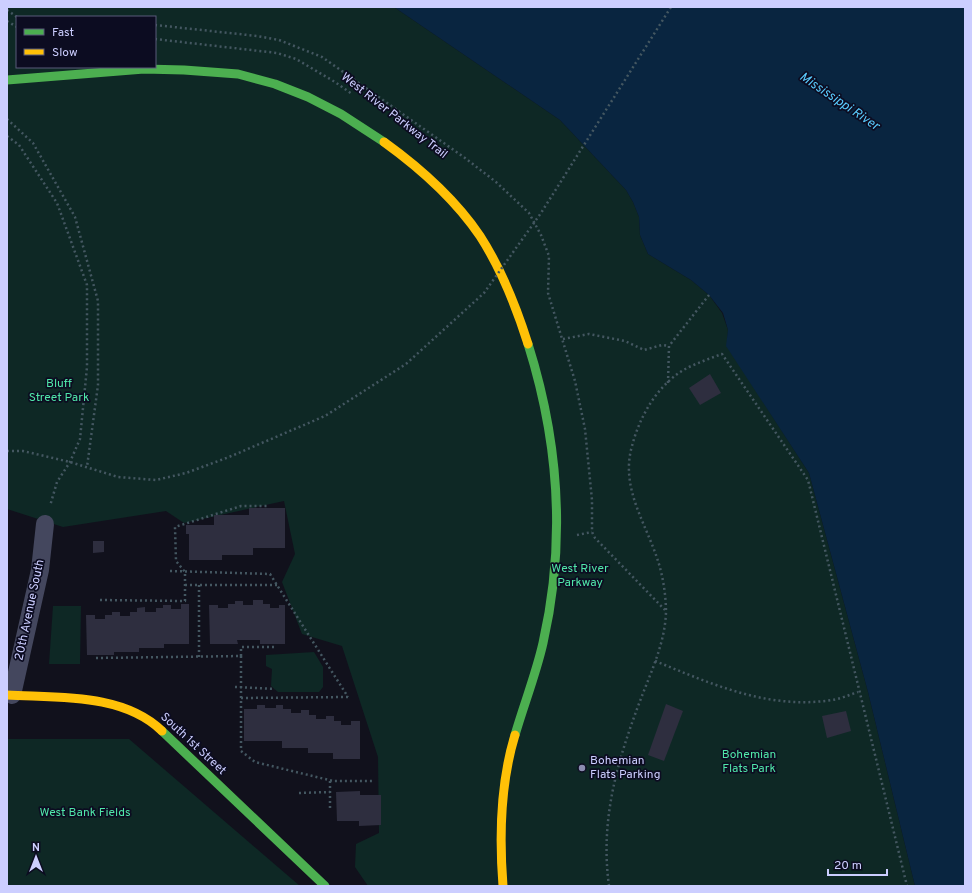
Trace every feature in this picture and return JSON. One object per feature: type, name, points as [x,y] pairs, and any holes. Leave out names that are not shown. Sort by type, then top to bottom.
[{"type":"street","points":[[7,80],[147,68],[241,75],[286,89],[342,113],[394,148],[449,197],[479,235],[512,298],[541,387],[550,431],[559,510],[550,609],[540,656],[510,753],[502,799],[500,840],[502,886]]},
{"type":"street","name":"20th Avenue South","points":[[9,695],[40,570],[45,524]]},
{"type":"street","name":"South 1st Street","points":[[9,695],[78,699],[114,705],[151,720],[325,886]]},
{"type":"path","points":[[7,452],[23,451],[70,462],[118,477],[156,480],[186,473],[230,457],[325,416],[406,364],[484,293],[546,206],[671,7]]},
{"type":"path","points":[[7,10],[16,16]]},
{"type":"path","points":[[7,21],[16,26]]},
{"type":"path","name":"West River Parkway Trail","points":[[156,39],[251,49],[283,55],[296,59],[318,71],[358,98]]},
{"type":"path","points":[[7,119],[33,143],[75,217],[98,301],[98,385],[87,467]]},
{"type":"path","points":[[7,136],[19,145],[57,203],[88,285],[88,367],[80,439],[70,462],[57,482],[45,524]]},
{"type":"path","points":[[509,254],[512,261]]},
{"type":"path","points":[[668,383],[669,346],[709,295]]},
{"type":"path","points":[[666,610],[596,538],[592,532],[592,500],[585,428],[575,381],[563,339],[589,334],[625,341],[644,350],[662,345],[669,346]]},
{"type":"path","points":[[609,886],[606,851],[609,802],[623,746],[655,661],[664,631],[666,610],[659,562],[634,503],[630,487],[629,469],[631,447],[650,402],[668,383],[688,368],[722,354],[808,480],[858,692],[907,886]]},
{"type":"path","points":[[100,600],[185,600],[185,572],[176,561],[175,527],[241,506],[267,506]]},
{"type":"path","points":[[575,529],[575,536],[592,532]]},
{"type":"path","points":[[170,571],[270,574],[348,697],[241,698]]},
{"type":"path","points":[[185,585],[277,585]]},
{"type":"path","points":[[199,585],[199,657]]},
{"type":"path","points":[[277,647],[241,647],[241,751],[255,762],[330,781],[373,781]]},
{"type":"path","points":[[96,658],[241,656]]},
{"type":"path","points":[[655,661],[732,692],[760,699],[787,702],[813,702],[833,700],[858,692]]},
{"type":"path","points":[[235,687],[275,689]]},
{"type":"path","points":[[330,781],[330,810]]},
{"type":"path","points":[[299,793],[330,792]]},
{"type":"green space","name":"West River Parkway","points":[[7,7],[394,7],[560,120],[626,190],[639,217],[640,235],[648,254],[691,280],[709,295],[722,313],[728,330],[727,346],[809,473],[868,692],[915,886],[368,886],[355,867],[356,844],[379,833],[378,757],[342,646],[302,634],[282,582],[295,554],[284,501],[184,523],[166,511],[63,527],[7,509]]},
{"type":"green space","points":[[53,606],[81,606],[80,664],[49,664]]},
{"type":"green space","points":[[314,652],[323,667],[323,687],[319,692],[278,692],[271,686],[272,669],[266,666],[266,655]]},
{"type":"green space","name":"West Bank Fields","points":[[7,739],[129,739],[300,886],[7,886]]},
{"type":"water","name":"Mississippi River","points":[[394,7],[965,7],[965,886],[915,886],[868,692],[809,473],[726,346],[728,330],[723,313],[709,295],[691,280],[648,254],[640,235],[639,217],[626,190],[560,120]]},
{"type":"building","points":[[710,374],[721,393],[700,405],[689,388]]},
{"type":"building","points":[[249,508],[285,508],[285,548],[253,548],[253,555],[222,555],[222,560],[189,560],[189,534],[186,534],[186,525],[214,525],[214,515],[249,515]]},
{"type":"building","points":[[93,541],[104,541],[104,552],[93,553]]},
{"type":"building","points":[[253,600],[263,600],[263,604],[270,604],[270,608],[279,608],[279,605],[285,605],[285,644],[260,644],[260,640],[237,640],[238,644],[210,644],[209,605],[218,605],[218,608],[228,608],[228,604],[235,604],[235,601],[243,601],[243,605],[253,605]]},
{"type":"building","points":[[181,604],[189,604],[189,644],[164,644],[164,648],[139,648],[139,652],[114,652],[114,655],[87,655],[86,615],[95,615],[95,619],[105,619],[105,615],[112,615],[112,612],[120,612],[120,616],[130,616],[130,612],[137,612],[137,608],[145,607],[145,612],[156,612],[156,608],[163,608],[163,605],[171,605],[171,609],[181,609]]},
{"type":"building","points":[[666,704],[683,711],[664,761],[648,755]]},
{"type":"building","points":[[257,705],[265,705],[265,708],[276,708],[276,705],[283,705],[283,709],[291,709],[291,713],[301,713],[301,710],[309,710],[309,715],[316,715],[316,719],[326,719],[326,716],[334,716],[334,721],[341,721],[341,725],[351,725],[351,721],[360,721],[360,759],[333,759],[333,753],[308,753],[308,748],[282,748],[282,741],[244,741],[244,709],[257,709]]},
{"type":"building","points":[[846,711],[851,731],[827,738],[822,716]]},
{"type":"building","points":[[360,791],[360,795],[381,795],[381,825],[359,826],[359,821],[337,821],[336,792]]},
{"type":"traffic: fast","points":[[7,80],[144,69],[238,74],[275,84],[308,97],[341,114],[384,142]]},
{"type":"traffic: fast","points":[[515,735],[543,643],[555,567],[557,530],[556,492],[547,418],[528,344]]},
{"type":"traffic: fast","points":[[162,731],[325,886]]},
{"type":"traffic: slow","points":[[384,142],[424,173],[460,209],[480,236],[507,288],[528,344]]},
{"type":"traffic: slow","points":[[7,695],[68,698],[109,704],[128,710],[146,719],[162,731]]},
{"type":"traffic: slow","points":[[503,886],[501,848],[502,810],[506,772],[515,735]]},
{"type":"place","name":"Bohemian Flats Parking","points":[[582,768]]},
{"type":"park label","name":"Bluff Street Park","points":[[59,391]]},
{"type":"park label","name":"Bohemian Flats Park","points":[[749,762]]}]
